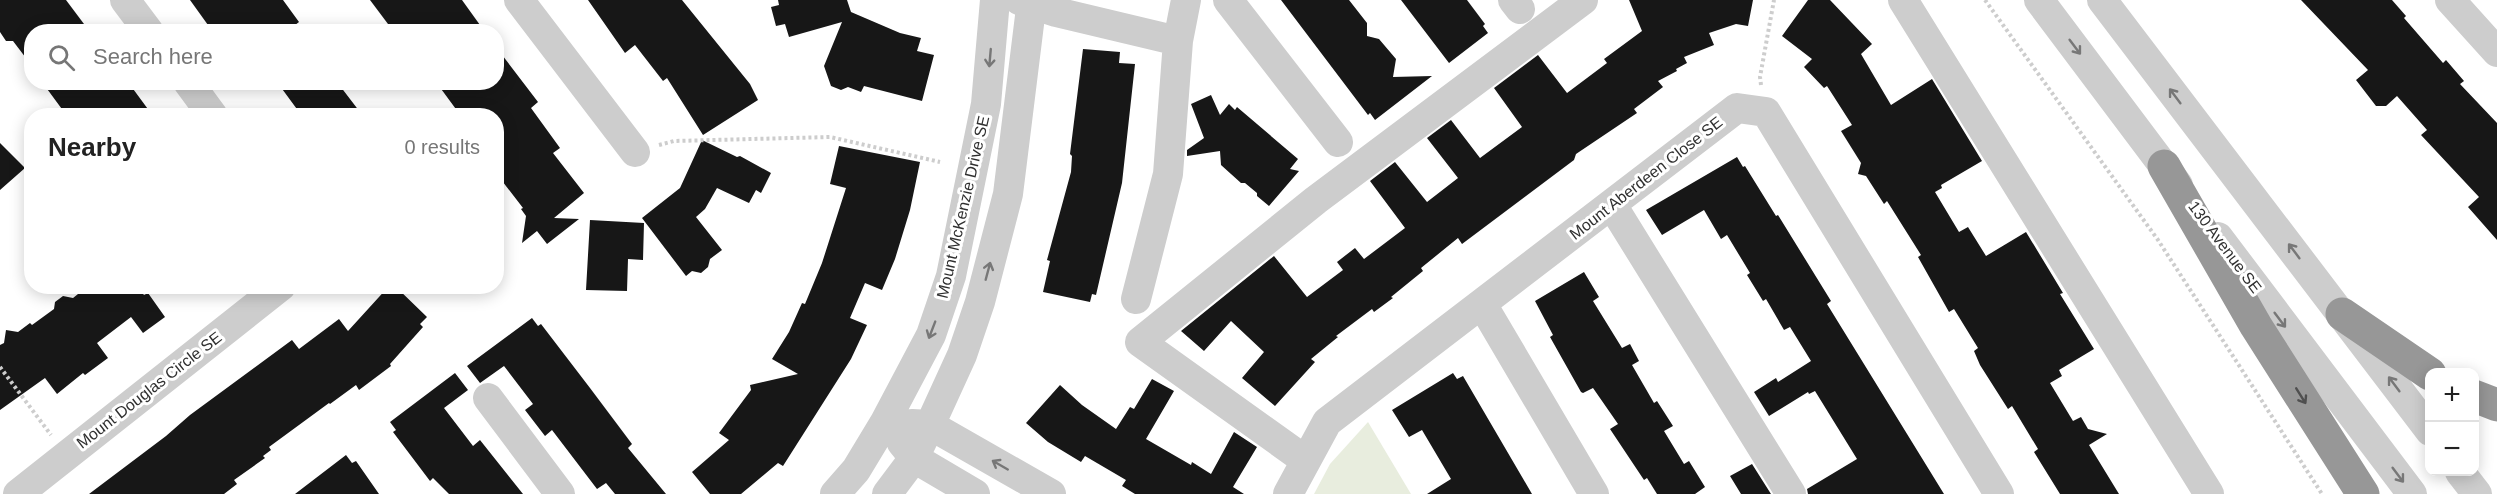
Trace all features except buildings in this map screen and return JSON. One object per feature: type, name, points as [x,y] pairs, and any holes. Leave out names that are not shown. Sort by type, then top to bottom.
[{"type":"highway","points":[[2164,166],[2256,326],[2363,494]]},
{"type":"highway","points":[[2342,314],[2425,371]]},
{"type":"highway","points":[[2479,398],[2497,405]]},
{"type":"street","points":[[125,0],[143,24]]},
{"type":"street","points":[[519,0],[635,152]]},
{"type":"street","name":"Mount McKenzie Drive SE","points":[[835,494],[856,470],[885,422],[931,334],[951,276],[986,104],[995,0]]},
{"type":"street","points":[[1136,299],[1168,174],[1178,41],[1186,0]]},
{"type":"street","points":[[1228,0],[1338,142]]},
{"type":"street","points":[[1305,460],[1140,342],[1316,200],[1583,0]]},
{"type":"street","points":[[1903,0],[2209,494]]},
{"type":"street","name":"130 Avenue SE","points":[[2039,0],[2412,494]]},
{"type":"street","points":[[2102,0],[2425,424]]},
{"type":"street","points":[[2450,0],[2497,52]]},
{"type":"street","points":[[1028,2],[1178,41]]},
{"type":"street","name":"Mount McKenzie Drive SE","points":[[887,494],[914,458],[930,425],[962,355],[980,302],[1008,194],[1028,2]]},
{"type":"street","points":[[194,90],[207,108]]},
{"type":"street","name":"Mount Aberdeen Close SE","points":[[1288,494],[1327,422],[1737,108],[1766,112]]},
{"type":"street","points":[[1766,112],[1999,494]]},
{"type":"street","points":[[1612,205],[1791,494]]},
{"type":"street","name":"Mount Douglas Circle SE","points":[[18,494],[271,294]]},
{"type":"street","points":[[1482,304],[1594,494]]},
{"type":"street","points":[[488,398],[560,494]]},
{"type":"street","points":[[885,422],[930,425],[1051,494]]},
{"type":"street","points":[[885,422],[914,458],[975,494]]},
{"type":"street","points":[[2464,476],[2477,494]]},
{"type":"path","points":[[1766,112],[1760,77],[1774,0]]},
{"type":"path","points":[[1985,0],[2158,240],[2322,494]]},
{"type":"path","points":[[635,152],[674,141],[830,137],[940,162]]},
{"type":"path","points":[[0,367],[66,455]]},
{"type":"shaded area","points":[[1368,422],[1411,494],[1314,494],[1330,464]]}]
